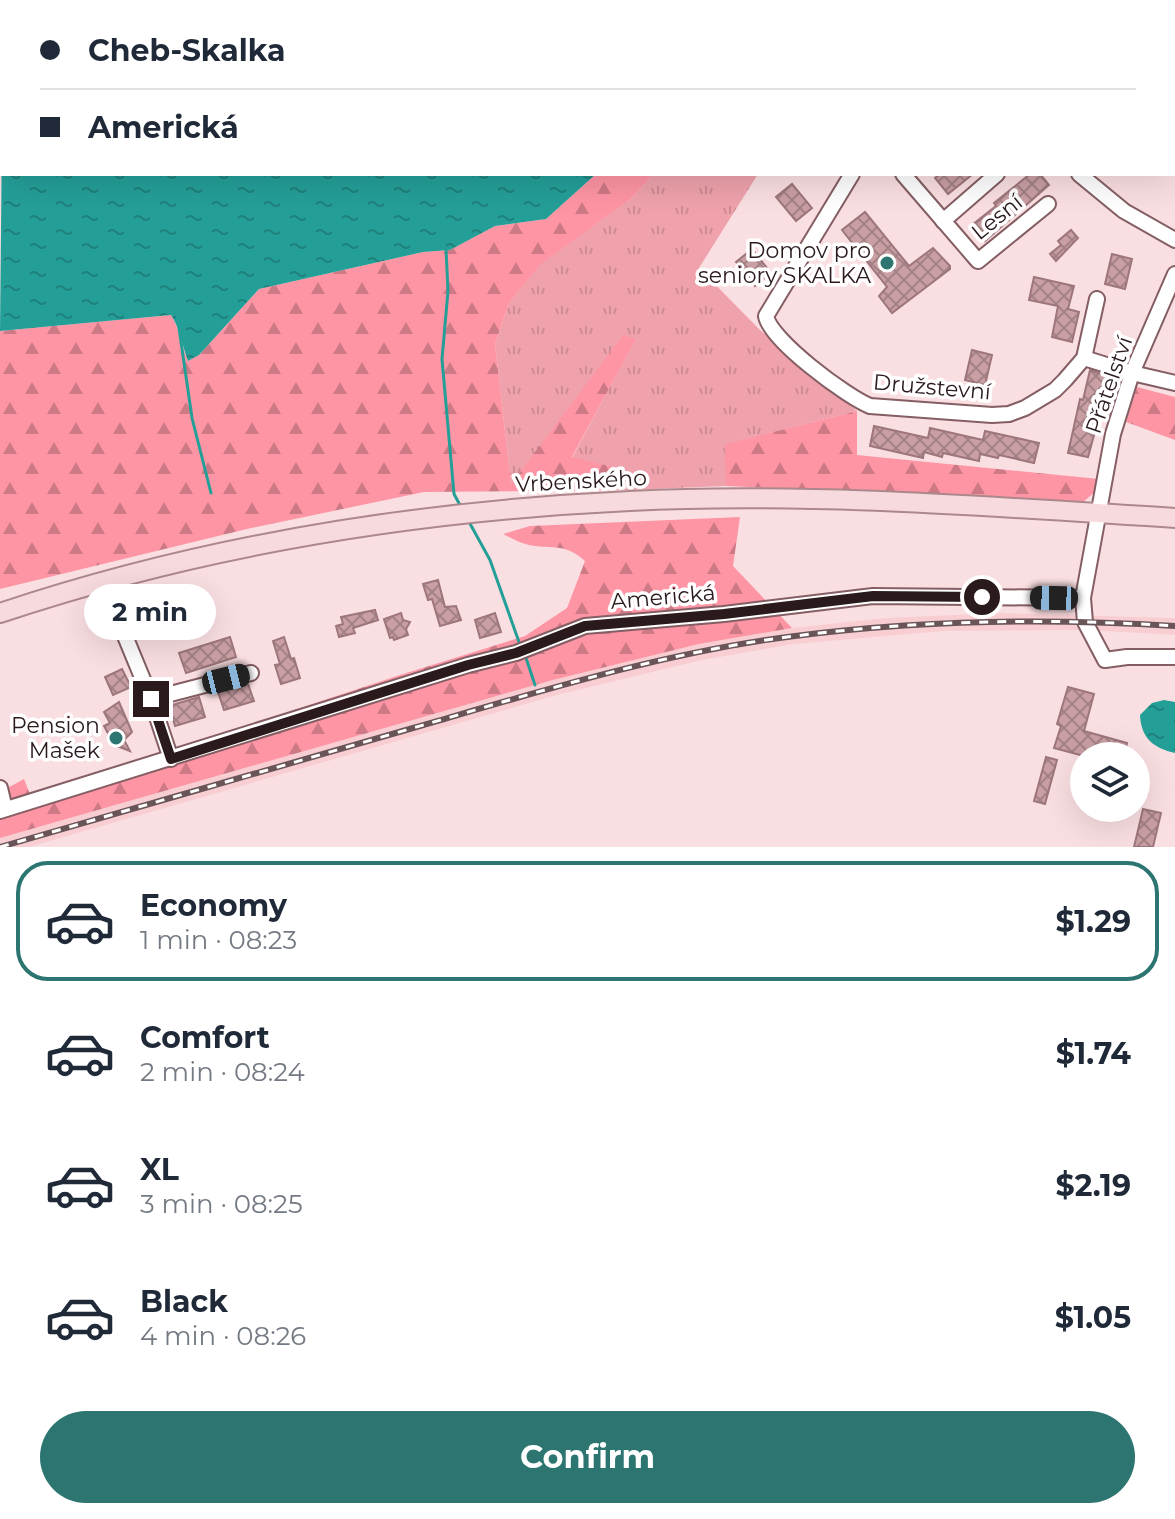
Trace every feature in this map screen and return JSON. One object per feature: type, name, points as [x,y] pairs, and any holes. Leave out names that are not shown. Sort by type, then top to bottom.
[{"type":"main road","name":"Vrbenského","points":[[0,613],[88,586],[216,554],[397,521],[522,507],[760,499],[1175,518]]},
{"type":"street","name":"Družstevní","points":[[851,176],[766,316],[772,329],[834,386],[854,400],[870,406],[1009,414],[1025,408],[1055,390],[1084,358],[1097,299]]},
{"type":"street","name":"Lesní","points":[[905,176],[978,261],[1048,204]]},
{"type":"street","name":"Lesní","points":[[943,221],[995,176]]},
{"type":"street","points":[[1081,176],[1124,211],[1175,240]]},
{"type":"street","name":"Přátelství","points":[[1083,598],[1113,434],[1132,373],[1175,274]]},
{"type":"street","points":[[1084,358],[1175,383]]},
{"type":"street","name":"Americká","points":[[0,788],[3,810],[468,665],[516,653],[585,626],[724,614],[873,596],[1083,598]]},
{"type":"street","points":[[1083,598],[1085,622],[1105,660],[1175,657]]},
{"type":"street","points":[[125,636],[171,759]]},
{"type":"street","points":[[151,699],[251,673]]},
{"type":"shaded area","points":[[1001,613],[1175,618],[1175,635],[1085,630],[944,631],[794,644],[702,660],[557,695],[29,847],[0,847],[0,838],[553,680],[699,644],[792,628],[885,618]]},
{"type":"green space","points":[[594,176],[652,176],[631,199],[541,264],[509,303],[495,344],[511,484],[623,335],[636,339],[572,457],[618,468],[624,490],[424,492],[247,529],[0,589],[0,331],[171,315],[188,361],[199,355],[259,289],[423,252],[450,250],[495,226],[546,219]]},
{"type":"green space","points":[[652,176],[757,176],[699,268],[760,330],[857,411],[726,444],[726,486],[624,490],[618,468],[572,458],[635,340],[624,336],[511,485],[495,344],[509,303],[541,263],[631,199]]},
{"type":"green space","points":[[1137,387],[1175,397],[1175,440],[1126,422]]},
{"type":"green space","points":[[857,411],[857,455],[1109,480],[1082,503],[726,486],[725,444]]},
{"type":"green space","points":[[740,517],[733,566],[792,628],[699,644],[553,680],[0,838],[0,792],[24,779],[31,797],[525,636],[567,608],[585,561],[571,551],[529,545],[503,534],[530,526]]},
{"type":"water","points":[[2,176],[594,176],[546,219],[495,226],[450,250],[423,252],[259,289],[199,355],[188,361],[171,315],[0,331]]},
{"type":"water","points":[[1164,700],[1175,702],[1175,753],[1150,741],[1141,723],[1140,715],[1152,703]]},
{"type":"building","points":[[938,176],[970,176],[948,194],[935,178]]},
{"type":"building","points":[[1028,176],[1042,176],[1049,185],[985,241],[972,225],[996,206],[994,203]]},
{"type":"building","points":[[792,184],[812,208],[796,221],[776,197]]},
{"type":"building","name":"Domov pro seniory SKALKA","points":[[865,212],[909,266],[933,248],[950,266],[892,313],[879,296],[887,287],[842,230]]},
{"type":"building","points":[[1071,230],[1078,238],[1056,261],[1050,254],[1061,245],[1058,241]]},
{"type":"building","points":[[752,249],[771,273],[755,286],[736,262]]},
{"type":"building","points":[[1112,254],[1132,259],[1125,289],[1105,284]]},
{"type":"building","points":[[1034,277],[1074,286],[1068,309],[1079,312],[1072,342],[1052,337],[1058,306],[1029,300]]},
{"type":"building","points":[[972,350],[992,355],[985,385],[965,380]]},
{"type":"building","points":[[1090,370],[1110,377],[1088,457],[1068,453]]},
{"type":"building","points":[[874,426],[928,438],[930,428],[983,440],[985,431],[1039,443],[1034,463],[980,454],[979,461],[943,453],[942,457],[924,452],[923,458],[870,446]]},
{"type":"building","points":[[438,580],[445,607],[456,606],[461,620],[440,626],[432,599],[428,600],[423,584]]},
{"type":"building","points":[[375,610],[378,620],[353,628],[355,633],[339,637],[336,626],[343,624],[341,617]]},
{"type":"building","points":[[401,613],[403,620],[410,622],[406,629],[408,635],[394,640],[390,638],[384,619]]},
{"type":"building","points":[[495,613],[501,632],[480,638],[475,620]]},
{"type":"building","points":[[230,637],[236,657],[186,673],[179,653]]},
{"type":"building","points":[[284,637],[300,678],[281,684],[275,665],[280,664],[273,641]]},
{"type":"building","points":[[122,669],[131,687],[113,695],[105,677]]},
{"type":"building","points":[[248,684],[254,701],[224,710],[218,692]]},
{"type":"building","points":[[1068,687],[1094,694],[1084,731],[1123,742],[1070,742],[1070,752],[1054,748],[1061,726],[1057,724]]},
{"type":"building","points":[[199,697],[205,717],[175,726],[169,706]]},
{"type":"building","points":[[119,702],[132,732],[124,740],[130,751],[114,745],[104,726],[110,723],[104,712]]},
{"type":"building","points":[[1046,757],[1057,760],[1045,804],[1034,801]]},
{"type":"building","points":[[1150,811],[1161,813],[1153,847],[1134,847],[1140,822],[1150,822]]},
{"type":"waterway","points":[[446,249],[448,291],[442,359],[454,494],[461,507]]},
{"type":"waterway","points":[[179,328],[192,418],[211,493]]},
{"type":"waterway","points":[[468,520],[490,560],[519,642]]},
{"type":"waterway","points":[[526,658],[535,685]]},
{"type":"railway","points":[[0,847],[555,687],[698,652],[795,636],[937,624],[1032,621],[1175,626]]},
{"type":"place","name":"Domov pro seniory SKALKA","points":[[887,263]]},
{"type":"place","name":"Pension Mašek","points":[[116,738]]},
{"type":"route","points":[[151,699],[171,759],[468,665],[516,653],[585,626],[724,614],[873,596],[982,597]]}]
